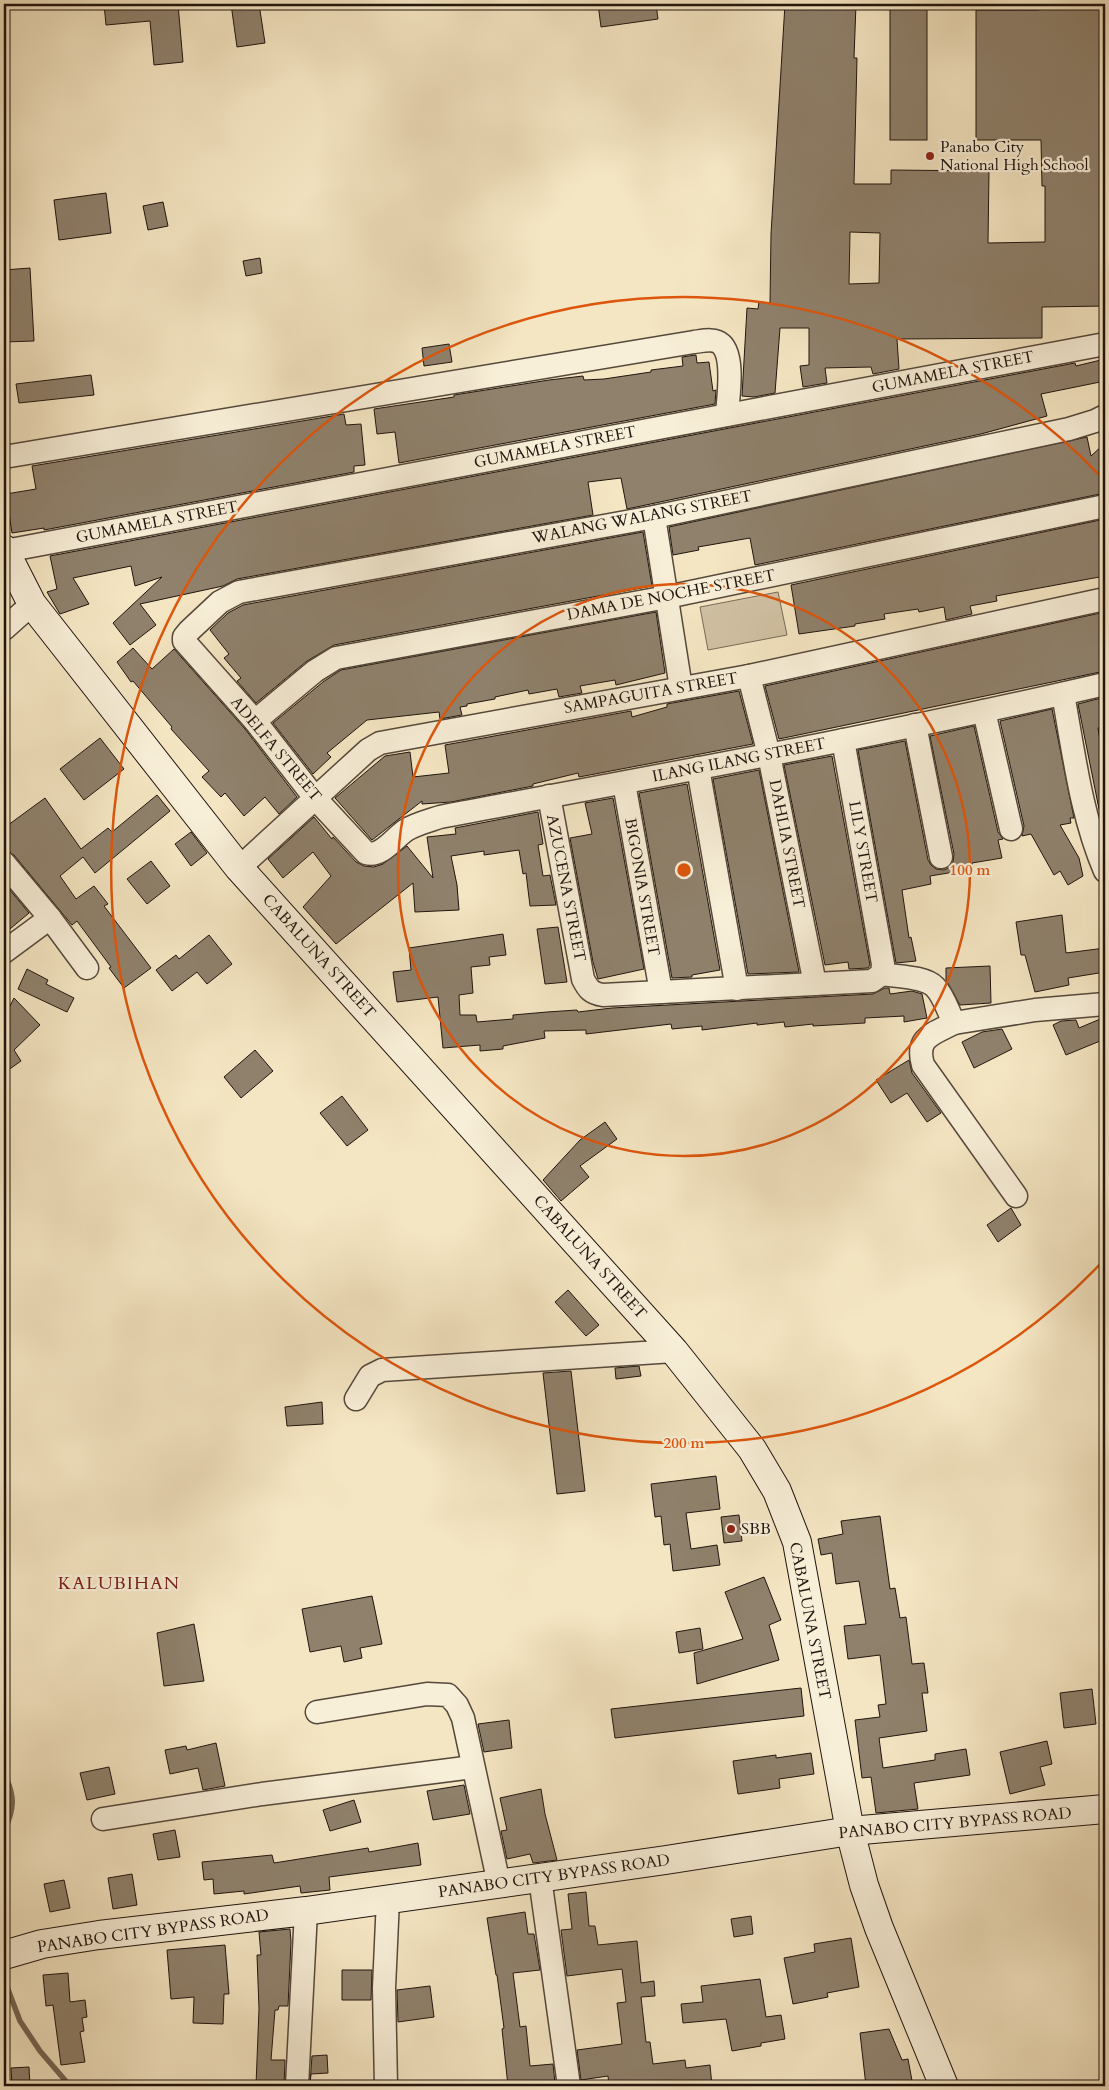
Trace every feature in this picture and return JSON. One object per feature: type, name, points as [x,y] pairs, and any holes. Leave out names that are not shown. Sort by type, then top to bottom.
[{"type":"main road","name":"CABALUNA STREET","points":[[4,550],[32,604],[239,868],[674,1351],[719,1405],[752,1449],[777,1492],[797,1542],[850,1831],[864,1885],[879,1928],[944,2086]]},
{"type":"main road","name":"PANABO CITY BYPASS ROAD","points":[[4,1955],[42,1944],[99,1935],[306,1912],[850,1831],[1105,1810]]},
{"type":"street","points":[[4,457],[694,342],[711,341],[720,343],[727,353],[730,368],[727,415]]},
{"type":"street","name":"GUMAMELA STREET","points":[[4,550],[1105,344]]},
{"type":"street","name":"WALANG WALANG STREET","points":[[189,631],[220,602],[239,592],[654,517],[1069,429],[1105,416]]},
{"type":"street","name":"DAMA DE NOCHE STREET","points":[[255,721],[315,671],[336,658],[668,597],[1105,506]]},
{"type":"street","points":[[654,517],[681,688]]},
{"type":"street","name":"SAMPAGUITA STREET","points":[[239,868],[368,750],[380,743],[749,676],[1105,599]]},
{"type":"street","points":[[4,629],[32,604]]},
{"type":"street","name":"ADELFA STREET","points":[[189,631],[184,637],[187,646],[255,721],[315,798],[366,853],[375,854],[380,851]]},
{"type":"street","name":"DAHLIA STREET","points":[[749,676],[770,755],[815,984]]},
{"type":"street","name":"ILANG ILANG STREET","points":[[380,851],[406,830],[420,823],[549,796],[770,755],[1105,684]]},
{"type":"street","points":[[1063,694],[1085,814],[1093,843],[1105,871]]},
{"type":"street","points":[[984,711],[1011,830]]},
{"type":"street","points":[[915,725],[942,857]]},
{"type":"street","name":"LILY STREET","points":[[843,740],[883,969]]},
{"type":"street","points":[[698,768],[737,989]]},
{"type":"street","name":"BIGONIA STREET","points":[[624,783],[661,992]]},
{"type":"street","name":"AZUCENA STREET","points":[[549,796],[583,979],[588,989],[603,995],[661,992]]},
{"type":"street","points":[[4,863],[50,918],[87,968]]},
{"type":"street","points":[[4,952],[50,918]]},
{"type":"street","points":[[661,992],[872,981],[883,969],[924,981],[934,986],[954,1022]]},
{"type":"street","points":[[1016,1196],[923,1064],[920,1054],[921,1046],[926,1038],[954,1022],[1035,1010],[1105,1004]]},
{"type":"street","points":[[356,1399],[370,1376],[382,1370],[674,1351]]},
{"type":"street","points":[[318,1712],[427,1694],[448,1695],[457,1705],[463,1718],[499,1884]]},
{"type":"street","points":[[104,1819],[262,1794],[473,1767]]},
{"type":"street","points":[[540,1878],[569,2086]]},
{"type":"street","points":[[386,2086],[384,1995],[388,1899]]},
{"type":"street","points":[[297,2086],[306,1912]]},
{"type":"shaded area","points":[[778,592],[787,635],[708,650],[700,607]]},
{"type":"building","points":[[104,4],[178,4],[183,62],[154,65],[150,21],[106,25]]},
{"type":"building","points":[[231,4],[259,4],[265,43],[237,47]]},
{"type":"building","points":[[598,4],[656,4],[658,19],[601,27]]},
{"type":"building","name":"Panabo City National High School","points":[[785,4],[856,4],[854,58],[857,58],[854,184],[891,184],[891,170],[989,171],[988,243],[1045,242],[1045,186],[1042,186],[1041,140],[976,140],[976,10],[1039,10],[1042,8],[1042,4],[1105,4],[1105,306],[1042,307],[1042,338],[897,339],[899,369],[873,374],[871,367],[825,368],[827,383],[803,387],[800,366],[809,365],[809,328],[780,328],[775,393],[754,397],[742,396],[747,308],[758,309],[759,302],[770,303],[771,234]],"holes":[[[850,232],[880,233],[879,283],[849,284]]]},
{"type":"building","points":[[890,6],[927,6],[927,140],[890,140]]},
{"type":"building","points":[[106,193],[111,233],[59,240],[54,200]]},
{"type":"building","points":[[163,202],[168,226],[148,230],[143,206]]},
{"type":"building","points":[[260,258],[262,273],[246,276],[243,261]]},
{"type":"building","points":[[30,268],[34,341],[4,342],[4,270]]},
{"type":"building","points":[[449,344],[452,362],[424,366],[422,348]]},
{"type":"building","points":[[696,355],[697,363],[709,362],[713,391],[716,390],[715,404],[399,463],[395,432],[377,434],[374,409],[549,380],[583,376],[584,380],[604,379],[651,372],[651,370],[683,366],[682,357]]},
{"type":"building","points":[[1105,359],[1105,381],[1041,394],[1047,416],[981,434],[627,509],[621,478],[588,482],[593,515],[237,579],[223,586],[140,604],[156,625],[130,645],[113,623],[162,577],[135,586],[131,566],[73,578],[89,604],[60,614],[47,592],[57,589],[50,556],[1075,363],[1076,366]]},
{"type":"building","points":[[91,375],[94,395],[19,403],[16,384]]},
{"type":"building","points":[[344,414],[346,425],[361,424],[365,465],[354,466],[354,472],[44,530],[44,528],[12,533],[6,494],[36,489],[32,466]]},
{"type":"building","points":[[1087,437],[1091,456],[1105,443],[1105,493],[755,565],[750,538],[698,547],[699,550],[673,555],[669,527]]},
{"type":"building","points":[[1105,519],[1105,576],[996,596],[997,601],[970,606],[972,614],[946,620],[944,607],[919,612],[918,609],[884,614],[885,619],[855,624],[855,626],[799,634],[791,585]]},
{"type":"building","points":[[643,532],[652,586],[334,645],[307,661],[256,703],[237,681],[241,678],[224,658],[229,654],[210,630],[228,613],[243,605]]},
{"type":"building","points":[[656,612],[665,673],[616,685],[615,680],[580,686],[582,693],[559,697],[557,689],[529,694],[528,690],[467,704],[467,706],[460,707],[462,715],[440,719],[439,712],[367,720],[327,753],[331,757],[313,774],[273,723],[323,682],[341,670]]},
{"type":"building","points":[[1105,612],[1105,671],[779,739],[765,686]]},
{"type":"building","points":[[133,648],[152,669],[174,649],[245,729],[297,797],[279,814],[265,797],[244,816],[225,793],[221,797],[202,777],[209,771],[171,729],[172,727],[133,681],[131,682],[117,662]]},
{"type":"building","points":[[739,691],[753,744],[579,777],[578,773],[533,784],[533,786],[451,802],[422,804],[422,801],[372,840],[335,798],[385,756],[410,752],[413,777],[449,773],[445,745],[631,711],[632,717],[667,707],[667,704]]},
{"type":"building","points":[[1105,697],[1105,726],[1098,728],[1105,769],[1105,813],[1100,814],[1078,704]]},
{"type":"building","points":[[1052,709],[1074,818],[1070,818],[1071,823],[1060,825],[1079,858],[1083,876],[1068,885],[1060,871],[1054,875],[1031,834],[1022,836],[1024,826],[1000,721]]},
{"type":"building","points":[[974,726],[998,832],[1003,839],[998,840],[1002,858],[972,863],[973,869],[930,876],[931,884],[902,890],[909,938],[911,937],[916,961],[896,963],[858,750],[905,741],[928,860],[936,869],[944,870],[950,867],[954,854],[930,736]]},
{"type":"building","points":[[100,738],[124,769],[84,800],[60,769]]},
{"type":"building","points":[[832,756],[870,965],[868,968],[849,969],[848,962],[825,965],[784,765]]},
{"type":"building","points":[[759,770],[799,972],[748,974],[713,779]]},
{"type":"building","points":[[687,784],[720,970],[692,975],[692,977],[672,978],[639,793]]},
{"type":"building","points":[[157,795],[170,811],[95,873],[83,857],[60,876],[76,899],[94,886],[108,904],[104,906],[151,968],[124,988],[77,921],[72,925],[14,855],[4,850],[4,828],[45,798],[81,849],[108,828],[112,832]]},
{"type":"building","points":[[613,798],[644,969],[598,979],[593,962],[570,838],[592,834],[585,803]]},
{"type":"building","points":[[538,812],[543,844],[538,845],[543,876],[550,875],[556,905],[530,906],[526,873],[523,874],[519,850],[484,855],[484,851],[451,856],[457,885],[459,910],[415,912],[413,883],[336,944],[303,907],[331,876],[313,852],[283,878],[268,859],[314,817],[332,839],[333,837],[356,862],[364,866],[374,867],[383,864],[407,846],[433,878],[427,837],[456,834],[455,828]]},
{"type":"building","points":[[191,832],[207,853],[191,866],[175,844]]},
{"type":"building","points":[[151,861],[170,886],[147,904],[127,879]]},
{"type":"building","points":[[4,883],[29,913],[4,934]]},
{"type":"building","points":[[1062,915],[1066,953],[1105,948],[1105,972],[1068,978],[1069,985],[1035,992],[1025,955],[1021,955],[1016,922]]},
{"type":"building","points":[[558,927],[567,982],[545,984],[537,929]]},
{"type":"building","points":[[503,934],[506,955],[489,957],[490,965],[471,967],[473,993],[459,995],[460,1015],[476,1015],[477,1022],[513,1019],[513,1015],[547,1012],[577,1010],[578,1012],[612,1008],[873,994],[885,988],[889,988],[890,994],[912,991],[922,994],[927,1018],[904,1022],[904,1016],[865,1018],[865,1023],[813,1026],[813,1024],[785,1027],[784,1022],[757,1025],[757,1023],[702,1030],[702,1026],[672,1029],[671,1024],[586,1034],[586,1030],[544,1031],[545,1038],[503,1046],[503,1049],[480,1051],[480,1045],[443,1048],[438,997],[397,1002],[393,972],[411,970],[409,948]]},
{"type":"building","points":[[209,935],[232,964],[207,984],[197,972],[172,991],[156,970],[176,955],[179,959]]},
{"type":"building","points":[[990,966],[991,1003],[960,1005],[946,980],[946,968]]},
{"type":"building","points":[[27,969],[48,980],[46,984],[74,998],[67,1012],[18,989]]},
{"type":"building","points":[[14,998],[40,1025],[14,1050],[21,1061],[4,1073],[4,999],[10,1006]]},
{"type":"building","points":[[1105,1017],[1105,1039],[1066,1055],[1053,1025],[1061,1021],[1076,1020],[1079,1028]]},
{"type":"building","points":[[1002,1029],[1012,1049],[974,1068],[962,1042],[982,1032]]},
{"type":"building","points":[[255,1050],[273,1071],[241,1098],[224,1077]]},
{"type":"building","points":[[909,1060],[912,1073],[941,1113],[927,1122],[907,1093],[891,1103],[876,1080]]},
{"type":"building","points":[[342,1096],[368,1130],[347,1146],[320,1113]]},
{"type":"building","points":[[605,1122],[617,1139],[580,1166],[589,1177],[561,1201],[543,1180],[580,1140]]},
{"type":"building","points":[[1011,1208],[1021,1225],[998,1242],[987,1225]]},
{"type":"building","points":[[568,1290],[599,1325],[586,1336],[555,1302]]},
{"type":"building","points":[[639,1366],[641,1376],[616,1379],[615,1368]]},
{"type":"building","points":[[571,1371],[585,1491],[557,1494],[543,1373]]},
{"type":"building","points":[[322,1402],[323,1424],[287,1426],[285,1407]]},
{"type":"building","points":[[716,1476],[720,1509],[686,1513],[691,1549],[717,1545],[720,1565],[673,1571],[670,1544],[664,1545],[661,1516],[655,1517],[651,1484]]},
{"type":"building","points":[[739,1515],[742,1541],[724,1543],[721,1517]]},
{"type":"building","points":[[880,1516],[890,1589],[895,1588],[900,1618],[906,1617],[912,1664],[924,1663],[928,1693],[922,1693],[927,1731],[879,1738],[883,1768],[935,1760],[935,1754],[966,1749],[970,1775],[914,1783],[918,1809],[876,1813],[871,1777],[862,1778],[855,1720],[880,1717],[878,1705],[886,1704],[880,1655],[848,1659],[844,1626],[866,1624],[859,1581],[836,1584],[832,1553],[821,1555],[818,1539],[843,1534],[841,1521]]},
{"type":"building","points":[[764,1577],[781,1620],[769,1625],[779,1660],[697,1684],[694,1653],[743,1639],[725,1592]]},
{"type":"building","points":[[372,1596],[382,1644],[360,1648],[362,1658],[344,1662],[341,1646],[310,1652],[302,1609]]},
{"type":"building","points":[[194,1624],[204,1681],[164,1686],[157,1633]]},
{"type":"building","points":[[700,1628],[703,1649],[679,1653],[676,1632]]},
{"type":"building","points":[[801,1688],[804,1716],[615,1738],[611,1709]]},
{"type":"building","points":[[1092,1689],[1096,1724],[1064,1728],[1060,1693]]},
{"type":"building","points":[[509,1720],[512,1748],[484,1752],[478,1724]]},
{"type":"building","points":[[1047,1741],[1052,1764],[1040,1767],[1045,1785],[1010,1794],[1000,1752]]},
{"type":"building","points":[[216,1743],[225,1786],[203,1790],[198,1768],[170,1774],[165,1750],[186,1746],[187,1750]]},
{"type":"building","points":[[811,1753],[814,1774],[779,1779],[780,1788],[738,1794],[733,1761],[776,1755],[776,1758]]},
{"type":"building","points":[[109,1767],[115,1794],[87,1800],[80,1773]]},
{"type":"building","points":[[464,1785],[470,1814],[433,1820],[427,1791]]},
{"type":"building","points":[[541,1789],[545,1814],[557,1860],[533,1863],[530,1854],[507,1859],[501,1831],[507,1830],[500,1798]]},
{"type":"building","points":[[354,1800],[361,1822],[330,1831],[323,1810]]},
{"type":"building","points":[[175,1830],[180,1857],[158,1860],[153,1834]]},
{"type":"building","points":[[418,1843],[421,1865],[329,1877],[330,1890],[301,1893],[300,1886],[244,1894],[244,1891],[214,1894],[213,1879],[204,1880],[202,1862],[272,1855],[274,1863],[368,1848],[369,1852]]},
{"type":"building","points":[[132,1874],[137,1905],[113,1909],[108,1878]]},
{"type":"building","points":[[64,1880],[70,1908],[50,1912],[44,1884]]},
{"type":"building","points":[[586,1892],[589,1926],[595,1926],[598,1945],[637,1941],[641,1983],[654,1981],[655,1996],[641,1997],[646,2042],[650,2042],[653,2064],[685,2060],[686,2068],[710,2065],[712,2086],[646,2086],[645,2083],[609,2086],[608,2076],[581,2080],[577,2050],[622,2044],[617,2003],[626,2002],[622,1969],[567,1976],[561,1930],[572,1929],[568,1894]]},
{"type":"building","points":[[525,1912],[528,1934],[534,1934],[540,1970],[513,1973],[520,2027],[526,2026],[530,2066],[553,2064],[555,2083],[508,2086],[502,2029],[504,2028],[487,1918]]},
{"type":"building","points":[[751,1916],[753,1934],[734,1937],[731,1919]]},
{"type":"building","points":[[290,1929],[288,2006],[279,2006],[278,2010],[275,2010],[271,2060],[285,2060],[284,2085],[256,2085],[259,2009],[257,1955],[261,1955],[259,1932]]},
{"type":"building","points":[[851,1938],[859,1987],[827,1993],[828,1997],[793,2004],[784,1958],[815,1952],[814,1944]]},
{"type":"building","points":[[225,1945],[229,1994],[224,1994],[223,2024],[193,2023],[194,1997],[171,1999],[167,1950]]},
{"type":"building","points":[[342,1970],[372,1970],[371,2000],[342,2000]]},
{"type":"building","points":[[68,1973],[70,2002],[85,2000],[87,2017],[82,2018],[84,2031],[80,2032],[85,2062],[61,2065],[53,2005],[46,2006],[43,1975]]},
{"type":"building","points":[[760,1979],[766,2017],[781,2015],[785,2039],[761,2043],[761,2046],[732,2051],[726,2019],[683,2023],[681,2004],[703,2002],[701,1986]]},
{"type":"building","points":[[430,1986],[434,2017],[398,2022],[397,1990]]},
{"type":"building","points":[[889,2029],[902,2060],[908,2059],[913,2086],[866,2086],[860,2033]]},
{"type":"building","points":[[327,2055],[328,2073],[311,2074],[310,2084],[312,2056]]},
{"type":"building","points":[[29,2067],[30,2086],[12,2086],[11,2068]]},
{"type":"waterway","points":[[4,1773],[12,1795],[12,1809],[4,1831]]},
{"type":"waterway","points":[[4,1979],[20,2021],[40,2051],[70,2086]]},
{"type":"place","name":"Panabo City National High School","points":[[930,156]]},
{"type":"place","name":"SBB","points":[[731,1529]]},
{"type":"district","name":"KALUBIHAN","points":[[119,1583]]}]
